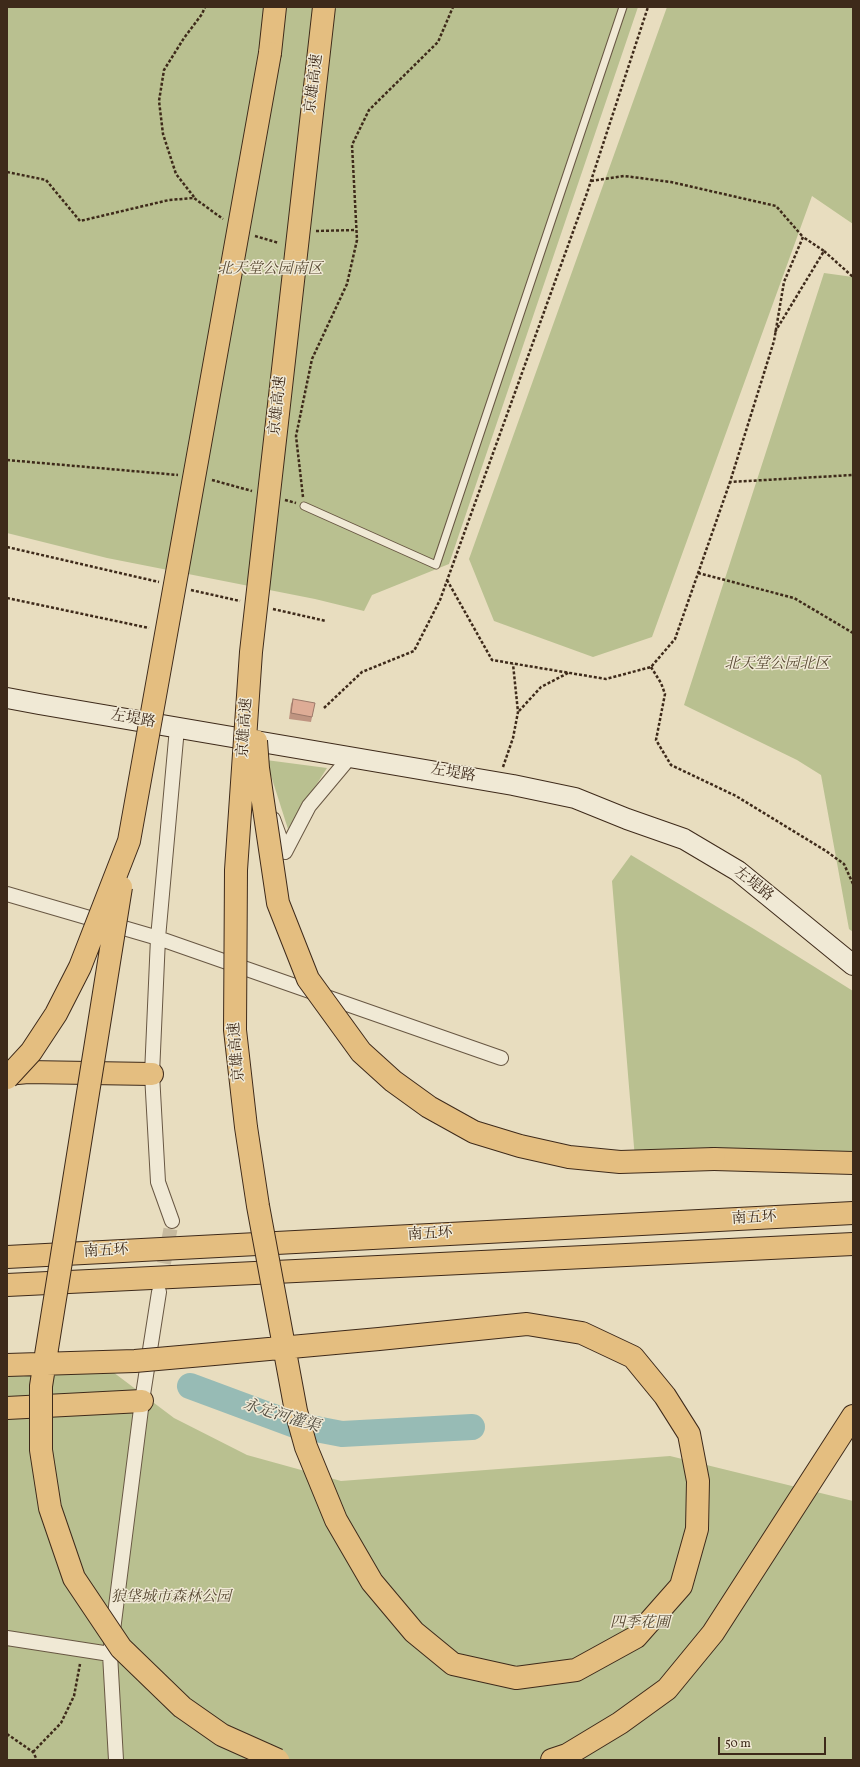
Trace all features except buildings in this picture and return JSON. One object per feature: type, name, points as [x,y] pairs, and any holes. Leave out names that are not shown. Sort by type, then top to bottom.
[{"type":"highway","points":[[276,7],[270,53],[128,841],[41,1386],[41,1450],[50,1508],[74,1578],[120,1648],[182,1707],[222,1736],[278,1760]]},
{"type":"highway","name":"京雄高速","points":[[7,1365],[143,1360],[527,1324],[582,1333],[633,1357],[665,1396],[688,1434],[698,1481],[698,1529],[681,1586],[636,1638],[576,1670],[516,1678],[453,1664],[414,1632],[372,1582],[336,1520],[306,1447],[296,1411],[258,1206],[246,1127],[235,1030],[236,870],[251,652],[324,7]]},
{"type":"highway","points":[[251,652],[258,768],[278,903],[308,979],[361,1052],[394,1081],[429,1108],[474,1132],[520,1146],[576,1158],[620,1162],[714,1160],[853,1163]]},
{"type":"highway","points":[[7,1078],[32,1052],[56,1014],[80,967],[128,841]]},
{"type":"highway","points":[[7,1074],[28,1072],[152,1074]]},
{"type":"highway","name":"南五环","points":[[7,1257],[853,1214]]},
{"type":"highway","name":"南五环","points":[[7,1285],[853,1244]]},
{"type":"highway","points":[[7,1408],[142,1402]]},
{"type":"highway","points":[[552,1760],[567,1755],[620,1723],[667,1689],[713,1634],[853,1416]]},
{"type":"main road","name":"左堤路","points":[[7,698],[498,782],[575,798],[627,819],[684,839],[738,871],[853,965]]},
{"type":"street","points":[[172,1221],[158,1182],[152,1074],[158,938],[177,728]]},
{"type":"street","points":[[234,737],[264,795],[286,852],[309,806],[350,757]]},
{"type":"street","points":[[7,894],[158,938],[501,1058]]},
{"type":"street","points":[[116,1760],[110,1654],[142,1402],[159,1292]]},
{"type":"street","points":[[7,1638],[110,1654]]},
{"type":"lane","points":[[304,506],[436,566],[623,7]]},
{"type":"path","points":[[205,7],[202,14],[184,38],[164,70],[159,102],[163,134],[176,174],[194,198],[226,222]]},
{"type":"path","points":[[324,708],[362,672],[414,651],[440,600],[591,181],[648,7]]},
{"type":"path","points":[[7,172],[46,180],[80,221],[169,200],[194,198]]},
{"type":"path","points":[[591,181],[624,176],[671,182],[776,206],[803,237],[824,251],[853,277]]},
{"type":"path","points":[[312,233],[319,230],[356,230]]},
{"type":"path","points":[[253,235],[283,244]]},
{"type":"path","points":[[447,580],[492,660],[606,679],[651,667],[675,639],[698,574],[730,482],[775,332],[784,282],[803,237]]},
{"type":"path","points":[[775,332],[824,251]]},
{"type":"path","points":[[730,482],[853,474]]},
{"type":"path","points":[[698,574],[794,598],[853,632]]},
{"type":"path","points":[[7,598],[153,629]]},
{"type":"path","points":[[498,782],[513,738],[518,712],[513,664]]},
{"type":"path","points":[[651,667],[661,683],[665,694],[656,740],[671,765],[736,796],[826,851],[844,864],[853,884]]},
{"type":"path","points":[[518,712],[541,688],[569,672]]},
{"type":"path","points":[[33,1752],[61,1723],[74,1696],[83,1650]]},
{"type":"path","points":[[7,1734],[33,1752],[37,1760]]},
{"type":"green space","name":"北天堂公园南区","points":[[7,7],[638,7],[449,564],[372,595],[364,611],[315,599],[107,558],[7,533]]},
{"type":"green space","points":[[667,7],[853,7],[853,224],[812,196],[652,637],[593,657],[494,621],[469,559]]},
{"type":"green space","name":"北天堂公园北区","points":[[824,273],[853,277],[853,932],[849,929],[821,775],[797,760],[684,705]]},
{"type":"green space","points":[[266,760],[327,768],[288,829]]},
{"type":"green space","points":[[631,855],[853,991],[853,1166],[636,1171],[612,881]]},
{"type":"green space","name":"狼垡城市森林公园","points":[[105,1366],[174,1418],[247,1455],[341,1481],[670,1456],[853,1501],[853,1760],[7,1760],[7,1371]]},
{"type":"waterway","name":"永定河灌渠","points":[[190,1386],[295,1425],[342,1434],[472,1427]]},
{"type":"tunnel","points":[[160,1284],[172,1221]]},
{"type":"park label","name":"四季花圃","points":[[640,1624]]}]
